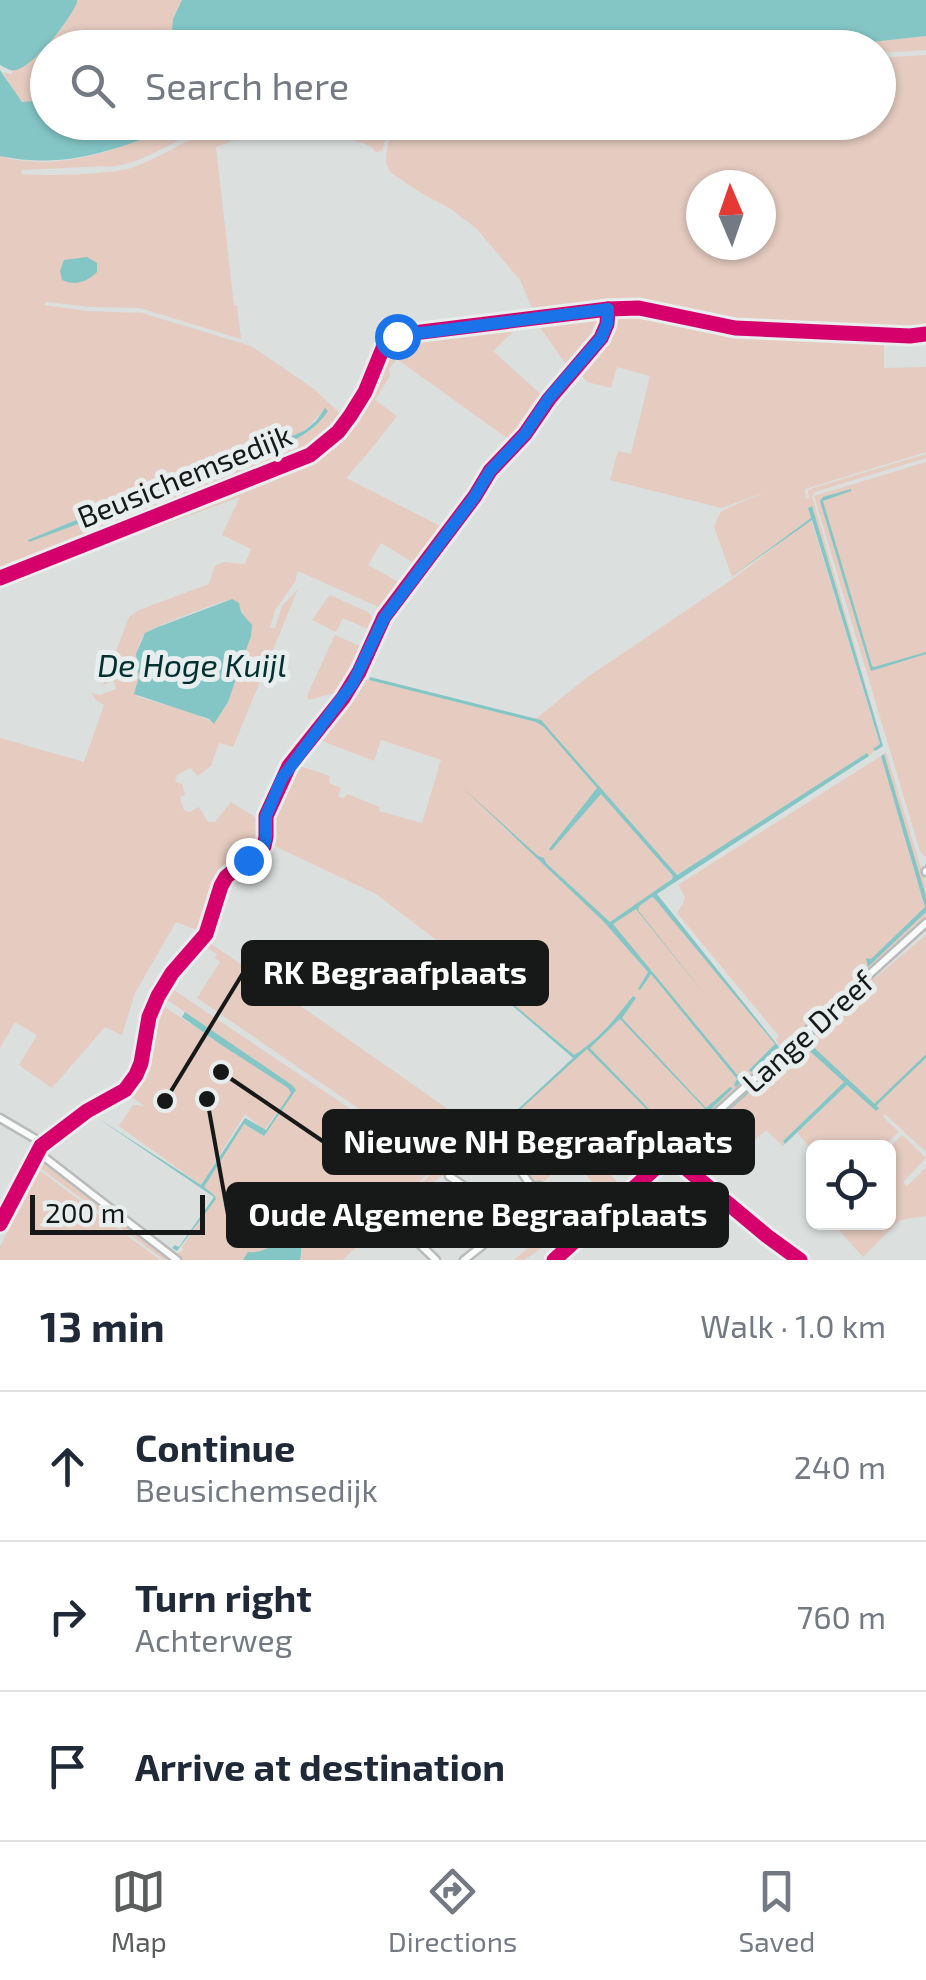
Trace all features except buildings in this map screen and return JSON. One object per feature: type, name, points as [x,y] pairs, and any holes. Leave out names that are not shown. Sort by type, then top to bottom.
[{"type":"street","name":"Beusichemsedijk","points":[[0,578],[310,455],[338,432],[350,416],[365,392],[383,348],[397,336],[639,308],[736,328],[926,334]]},
{"type":"street","points":[[0,1224],[40,1149],[81,1116],[131,1084],[141,1064],[149,1017],[158,996],[172,973],[206,934],[226,877],[264,846],[266,816],[289,766],[344,698],[384,618],[490,471],[525,434],[549,398],[601,338],[608,309]]},
{"type":"street","name":"Lange Dreef","points":[[554,1260],[926,923]]},
{"type":"street","points":[[0,1118],[34,1138],[40,1149],[177,1260]]},
{"type":"street","points":[[504,1149],[532,1188]]},
{"type":"street","points":[[670,1155],[800,1260]]},
{"type":"street","points":[[449,1176],[502,1212]]},
{"type":"street","points":[[464,1260],[483,1246],[502,1212],[540,1186],[584,1234]]},
{"type":"street","points":[[400,1224],[436,1260]]},
{"type":"shaded area","points":[[77,0],[182,0],[172,30],[60,30]]},
{"type":"shaded area","points":[[926,36],[926,50],[896,52],[896,39]]},
{"type":"shaded area","points":[[926,55],[926,330],[914,333],[737,324],[635,305],[538,314],[520,280],[477,229],[390,172],[386,163],[389,140],[896,140],[896,57]]},
{"type":"shaded area","points":[[30,61],[30,102],[19,99],[3,72],[11,74],[10,70]]},
{"type":"shaded area","points":[[141,140],[178,140],[127,164],[22,170],[21,174],[121,170],[189,140],[236,140],[216,147],[241,339],[140,308],[46,302],[44,305],[142,313],[251,346],[314,389],[346,419],[316,451],[0,575],[0,156],[48,162]],"holes":[[[325,409],[328,411],[298,438],[170,490],[28,540],[304,431]]]},
{"type":"shaded area","points":[[352,140],[385,140],[382,151],[376,152]]},
{"type":"shaded area","points":[[616,310],[637,310],[723,327],[918,338],[925,345],[884,345],[884,368],[926,367],[926,452],[805,489],[806,499],[813,488],[926,454],[926,458],[812,496],[883,746],[812,507],[808,509],[811,518],[732,577],[714,527],[721,511],[765,492],[722,508],[610,480],[618,451],[631,454],[650,376],[617,367],[611,388],[587,382],[578,371],[604,337]]},
{"type":"shaded area","points":[[602,312],[606,322],[599,337],[570,370],[539,326],[515,330],[493,351],[545,398],[514,443],[397,359],[389,369],[390,376],[375,400],[397,416],[346,478],[444,528],[416,564],[381,543],[368,565],[402,584],[383,609],[298,571],[295,582],[275,610],[270,628],[275,628],[282,606],[298,589],[233,747],[219,743],[211,766],[198,776],[190,768],[177,775],[175,782],[182,784],[184,810],[199,807],[208,822],[215,822],[231,802],[263,822],[257,845],[220,877],[200,931],[176,922],[135,993],[122,1035],[105,1027],[52,1088],[19,1065],[37,1035],[15,1022],[0,1048],[0,738],[84,762],[104,705],[91,693],[100,695],[116,689],[114,681],[103,685],[129,617],[209,584],[215,566],[224,562],[245,564],[251,549],[222,535],[240,497],[20,582],[17,574],[314,457],[332,443],[355,415],[385,352],[399,337]],"holes":[[[232,599],[251,625],[251,636],[228,702],[215,723],[138,697],[138,649],[149,631]]]},
{"type":"shaded area","points":[[926,462],[926,856],[924,856],[814,496]]},
{"type":"shaded area","points":[[811,519],[880,745],[869,756],[868,753],[674,876],[653,895],[775,1044],[751,1072],[780,1046],[776,1040],[779,1036],[677,913],[685,897],[678,885],[881,756],[920,879],[886,752],[926,885],[926,920],[613,1203],[607,1197],[674,1140],[650,1113],[598,1162],[619,1184],[580,1219],[599,1205],[605,1210],[559,1253],[554,1246],[570,1229],[524,1260],[514,1260],[565,1217],[576,1226],[578,1223],[568,1212],[597,1187],[570,1158],[541,1184],[537,1180],[532,1182],[518,1163],[525,1165],[555,1142],[526,1111],[458,1171],[451,1169],[429,1186],[401,1218],[408,1230],[391,1216],[440,1164],[197,998],[220,962],[215,958],[217,954],[200,943],[204,939],[488,1137],[463,1159],[489,1138],[576,1057],[601,1037],[633,997],[606,1029],[574,1055],[376,894],[268,843],[272,815],[297,765],[330,776],[329,783],[341,788],[338,797],[347,794],[380,807],[379,811],[422,823],[441,760],[381,740],[374,761],[317,739],[360,678],[533,721],[589,676],[730,581]]},
{"type":"shaded area","points":[[330,595],[368,612],[376,622],[372,631],[343,618],[336,632],[312,620]]},
{"type":"shaded area","points":[[335,635],[364,648],[343,691],[308,700],[307,696]]},
{"type":"shaded area","points":[[926,928],[875,976],[926,935],[926,1152],[885,1114],[883,1117],[899,1132],[890,1140],[806,1143],[797,1133],[847,1085],[876,1111],[844,1082],[783,1141],[783,1146],[766,1130],[729,1162],[701,1134],[677,1158],[674,1155]]},
{"type":"shaded area","points":[[168,986],[435,1166],[343,1260],[180,1260],[173,1255],[183,1251],[216,1198],[204,1187],[244,1124],[264,1136],[296,1090],[163,997]]},
{"type":"shaded area","points":[[160,1004],[292,1093],[264,1130],[245,1114],[201,1185],[119,1126],[133,1105],[145,1106],[127,1094],[152,1056]]},
{"type":"shaded area","points":[[902,1135],[926,1158],[903,1182],[907,1186],[926,1167],[926,1216],[896,1224],[896,1141]]},
{"type":"shaded area","points":[[39,1158],[173,1260],[164,1260],[35,1164]]},
{"type":"shaded area","points":[[39,1170],[160,1260],[0,1260],[0,1247]]},
{"type":"shaded area","points":[[839,1230],[890,1230],[863,1257]]},
{"type":"water","points":[[0,0],[77,0],[60,30],[30,30],[30,62],[24,67],[14,70],[0,65]]},
{"type":"water","points":[[182,0],[926,0],[926,36],[896,39],[896,30],[172,30]]},
{"type":"water","points":[[0,70],[22,102],[30,101],[30,140],[140,140],[76,158],[30,160],[0,156]]},
{"type":"water","points":[[87,257],[97,263],[97,272],[81,282],[62,280],[64,260]]},
{"type":"water","points":[[325,408],[328,411],[322,419],[298,438],[170,490],[28,540],[304,431]]},
{"type":"water","points":[[851,489],[823,501],[872,666],[926,652],[871,671],[820,501]]},
{"type":"water","points":[[812,506],[883,746],[875,751],[880,744],[812,520],[731,577],[811,518],[808,508]]},
{"type":"water","name":"De Hoge Kuijl","points":[[232,599],[239,603],[252,625],[251,636],[228,702],[214,724],[134,694],[139,677],[136,654],[145,633]]},
{"type":"water","points":[[370,677],[541,720],[677,875],[867,753],[869,756],[657,894],[779,1047],[749,1070],[775,1044],[654,898],[638,910],[710,1001],[636,909],[613,924],[739,1077],[746,1077],[736,1087],[737,1079],[651,974],[638,989],[648,972],[603,921],[462,787],[610,922],[672,879],[601,794],[549,849],[597,788],[544,727],[369,680]]},
{"type":"water","points":[[884,754],[926,896],[926,912],[868,967],[866,958],[871,959],[925,907],[881,756]]},
{"type":"water","points":[[434,938],[574,1055],[599,1036],[633,996],[636,998],[622,1018],[706,1108],[733,1088],[706,1114],[620,1019],[590,1048],[675,1136],[702,1116],[664,1154],[674,1137],[587,1049],[451,1167],[573,1058]]},
{"type":"water","points":[[870,981],[807,1041],[879,1108],[876,1111],[847,1085],[785,1144],[783,1141],[844,1082],[803,1045],[682,1152]]},
{"type":"water","points":[[185,1012],[296,1090],[264,1136],[244,1124],[204,1187],[215,1196],[216,1199],[177,1251],[172,1248],[179,1247],[214,1197],[96,1117],[201,1185],[245,1118],[266,1130],[291,1093],[182,1017]]},
{"type":"water","points":[[285,1210],[299,1233],[300,1260],[243,1260],[248,1252],[264,1250],[276,1241]]},
{"type":"waterway","points":[[875,1105],[926,1056]]},
{"type":"cycle path","points":[[0,578],[310,455],[338,432],[350,416],[365,392],[383,348],[405,334],[639,308],[735,328],[926,334]]},
{"type":"cycle path","points":[[0,1224],[41,1146],[87,1111],[125,1090],[136,1075],[149,1017],[158,996],[172,973],[206,934],[226,877],[264,846],[266,816],[289,766],[343,698],[384,617],[490,471],[525,434],[601,338],[608,309]]},
{"type":"cycle path","points":[[554,1260],[670,1155],[800,1260]]},
{"type":"place","name":"Nieuwe NH Begraafplaats","points":[[221,1072]]},
{"type":"place","name":"Oude Algemene Begraafplaats","points":[[207,1099]]},
{"type":"place","name":"RK Begraafplaats","points":[[165,1101]]},
{"type":"route","points":[[248,860],[264,846],[266,816],[282,778],[353,683],[384,618],[490,471],[525,434],[549,398],[601,338],[608,309],[397,336]]}]
